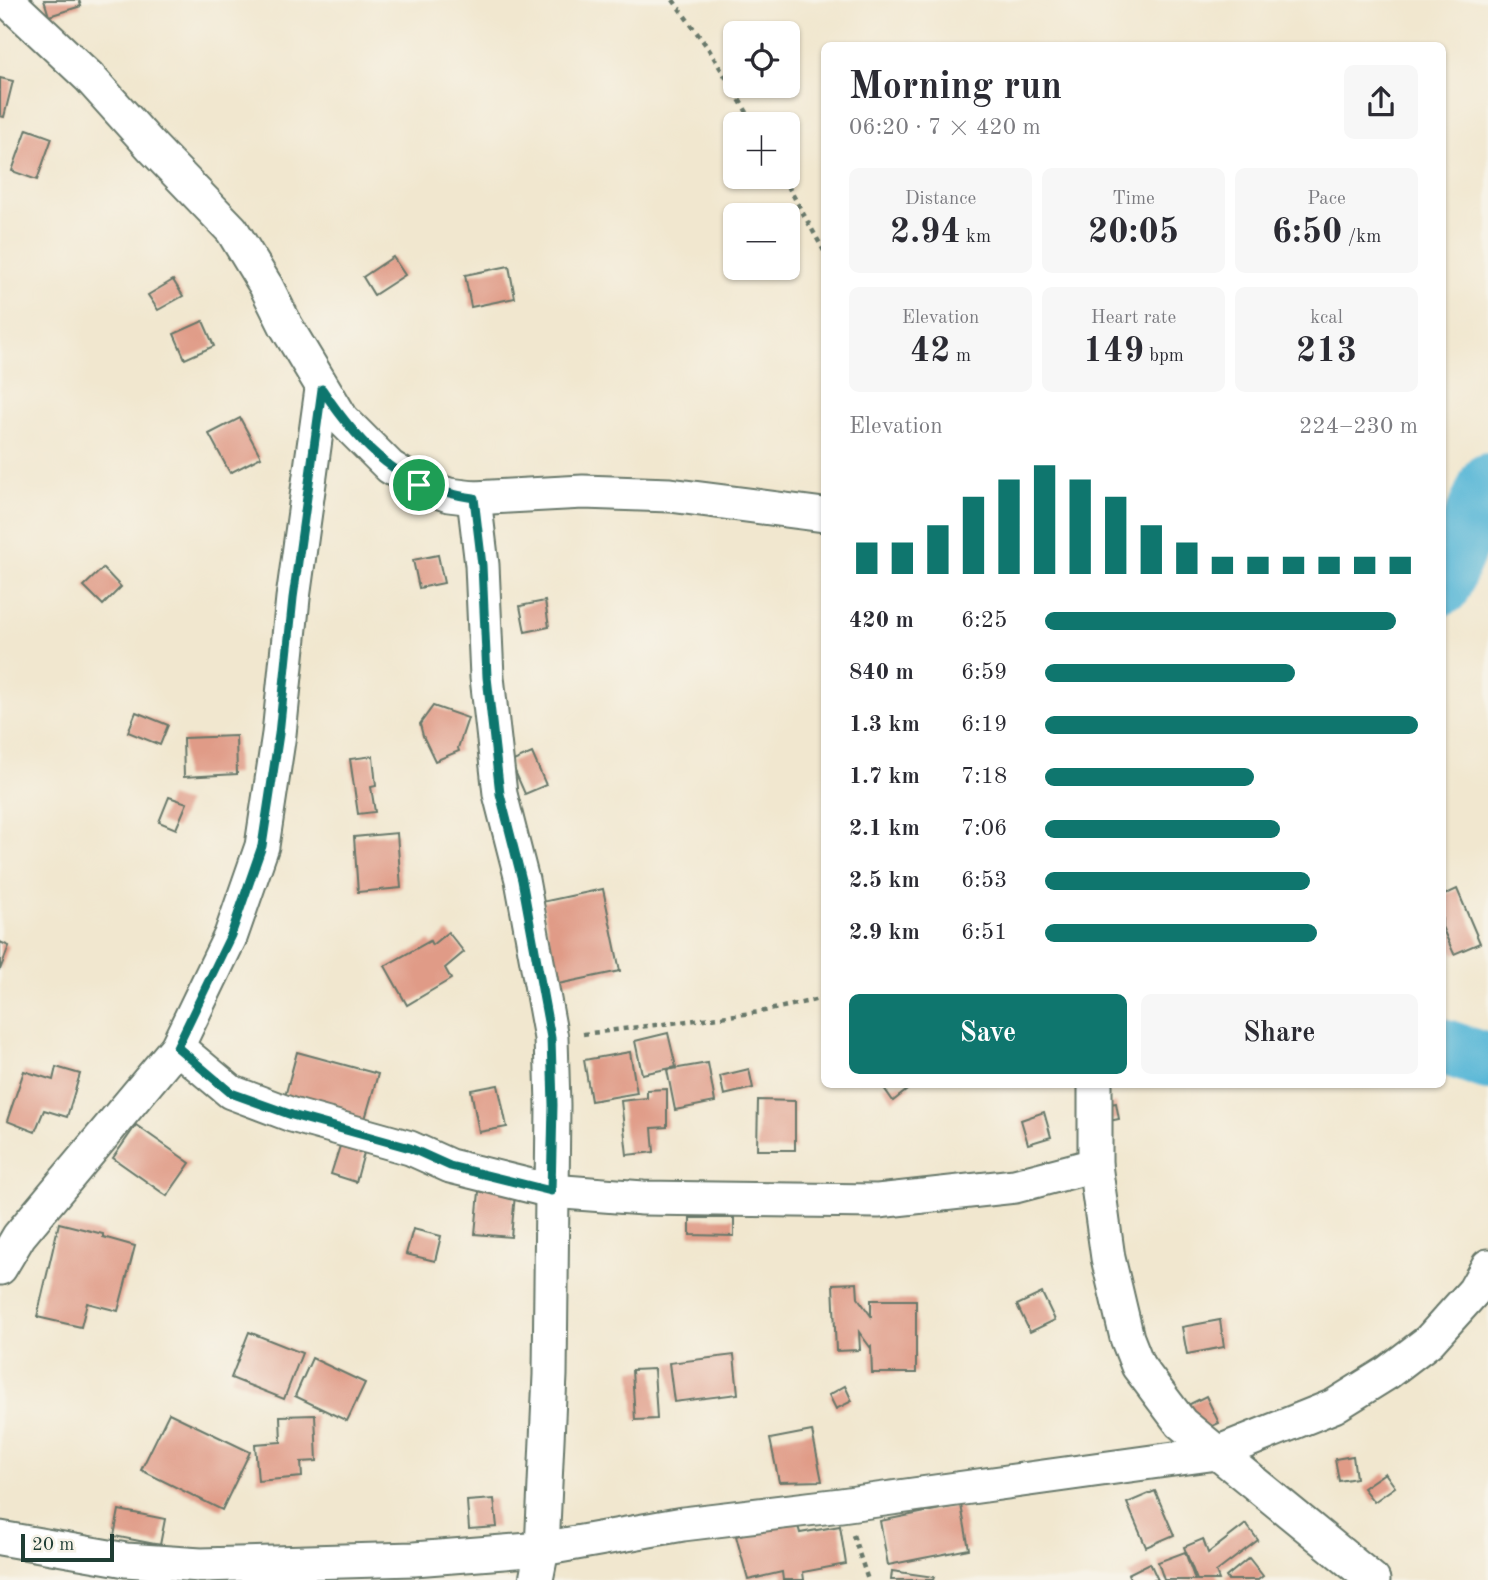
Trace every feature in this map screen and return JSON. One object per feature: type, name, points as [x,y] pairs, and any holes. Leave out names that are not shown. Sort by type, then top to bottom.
[{"type":"street","points":[[7,0],[89,77],[151,146],[232,229],[267,286],[322,389],[342,419],[390,467],[419,485],[449,495],[474,498],[583,492],[670,495],[821,515]]},
{"type":"street","points":[[0,1268],[19,1236],[177,1047],[231,935],[262,846],[279,734],[293,598],[322,389]]},
{"type":"street","points":[[474,498],[482,565],[487,677],[500,794],[522,880],[551,1038],[553,1105],[550,1375],[539,1564]]},
{"type":"street","points":[[177,1047],[231,1093],[292,1115],[410,1148],[450,1166],[551,1191],[643,1198],[878,1201],[1015,1186],[1095,1165]]},
{"type":"street","points":[[1095,1088],[1095,1165],[1108,1258],[1127,1338],[1138,1366],[1181,1423],[1373,1580]]},
{"type":"street","points":[[0,1538],[126,1560],[201,1565],[414,1559],[539,1564],[683,1524],[1217,1453],[1334,1406],[1387,1373],[1429,1341],[1474,1291],[1488,1266]]},
{"type":"path","points":[[673,0],[708,48],[747,112]]},
{"type":"path","points":[[790,189],[821,245]]},
{"type":"path","points":[[551,1038],[760,1012],[821,999]]},
{"type":"path","points":[[841,1505],[869,1580]]},
{"type":"building","points":[[44,0],[79,0],[81,6],[49,16]]},
{"type":"building","points":[[0,78],[13,81],[4,117],[0,116]]},
{"type":"building","points":[[27,129],[52,138],[37,180],[12,171]]},
{"type":"building","points":[[393,257],[405,275],[374,295],[363,277]]},
{"type":"building","points":[[509,266],[515,298],[471,307],[465,275]]},
{"type":"building","points":[[173,280],[183,296],[158,310],[148,295]]},
{"type":"building","points":[[203,321],[214,346],[185,359],[174,334]]},
{"type":"building","points":[[240,418],[261,457],[230,473],[209,434]]},
{"type":"building","points":[[438,555],[444,583],[419,588],[413,560]]},
{"type":"building","points":[[103,568],[121,587],[103,605],[84,586]]},
{"type":"building","points":[[545,601],[549,627],[525,632],[520,606]]},
{"type":"building","points":[[433,706],[468,718],[459,751],[435,761],[420,724]]},
{"type":"building","points":[[136,712],[168,725],[160,745],[128,732]]},
{"type":"building","points":[[236,736],[237,774],[184,777],[183,738]]},
{"type":"building","points":[[532,753],[546,785],[525,794],[511,762]]},
{"type":"building","points":[[373,756],[376,786],[371,787],[375,812],[358,814],[350,759]]},
{"type":"building","points":[[169,797],[187,803],[176,829],[159,822]]},
{"type":"building","points":[[397,833],[401,888],[358,892],[354,837]]},
{"type":"building","points":[[603,889],[620,971],[558,984],[542,902]]},
{"type":"building","points":[[1457,889],[1480,943],[1454,954],[1446,936],[1446,894]]},
{"type":"building","points":[[448,932],[464,952],[445,968],[451,979],[407,1005],[385,966],[430,941],[432,945]]},
{"type":"building","points":[[0,942],[9,946],[0,970]]},
{"type":"building","points":[[668,1033],[676,1067],[642,1074],[635,1041]]},
{"type":"building","points":[[297,1052],[378,1074],[363,1126],[283,1104]]},
{"type":"building","points":[[630,1052],[637,1093],[591,1101],[584,1060]]},
{"type":"building","points":[[708,1063],[715,1102],[675,1110],[667,1070]]},
{"type":"building","points":[[56,1067],[80,1074],[67,1117],[44,1110],[35,1132],[7,1121],[24,1071],[53,1080]]},
{"type":"building","points":[[749,1069],[753,1088],[724,1095],[720,1076]]},
{"type":"building","points":[[498,1085],[507,1127],[479,1132],[471,1090]]},
{"type":"building","points":[[884,1088],[910,1088],[893,1101]]},
{"type":"building","points":[[667,1089],[667,1127],[652,1128],[654,1152],[627,1155],[621,1101],[647,1098],[647,1090]]},
{"type":"building","points":[[758,1100],[795,1101],[795,1150],[757,1150]]},
{"type":"building","points":[[1116,1103],[1119,1119],[1099,1123],[1096,1107]]},
{"type":"building","points":[[1044,1112],[1051,1137],[1028,1144],[1021,1120]]},
{"type":"building","points":[[136,1125],[190,1163],[167,1196],[113,1158]]},
{"type":"building","points":[[340,1146],[364,1153],[356,1182],[331,1174]]},
{"type":"building","points":[[480,1181],[516,1184],[511,1237],[475,1234]]},
{"type":"building","points":[[690,1218],[734,1218],[734,1236],[690,1235]]},
{"type":"building","points":[[59,1223],[103,1234],[103,1237],[135,1246],[118,1311],[87,1303],[81,1327],[37,1317]]},
{"type":"building","points":[[413,1229],[441,1236],[435,1261],[406,1254]]},
{"type":"building","points":[[857,1283],[858,1298],[871,1316],[871,1300],[916,1300],[916,1373],[872,1373],[871,1346],[859,1332],[860,1350],[836,1351],[833,1284]]},
{"type":"building","points":[[1042,1293],[1055,1320],[1030,1332],[1017,1305]]},
{"type":"building","points":[[1220,1320],[1224,1347],[1187,1354],[1182,1327]]},
{"type":"building","points":[[249,1332],[302,1353],[284,1399],[231,1378]]},
{"type":"building","points":[[734,1355],[738,1394],[674,1402],[669,1363]]},
{"type":"building","points":[[312,1358],[365,1383],[347,1421],[295,1396]]},
{"type":"building","points":[[654,1369],[657,1419],[635,1420],[632,1370]]},
{"type":"building","points":[[845,1386],[852,1401],[836,1409],[829,1395]]},
{"type":"building","points":[[1206,1396],[1219,1423],[1199,1432],[1186,1406]]},
{"type":"building","points":[[169,1413],[250,1452],[222,1510],[141,1470]]},
{"type":"building","points":[[315,1415],[317,1461],[301,1462],[302,1477],[258,1481],[255,1444],[281,1442],[280,1416]]},
{"type":"building","points":[[812,1431],[822,1481],[779,1482],[770,1439]]},
{"type":"building","points":[[1353,1456],[1356,1478],[1339,1481],[1335,1459]]},
{"type":"building","points":[[1385,1473],[1395,1487],[1374,1502],[1363,1488]]},
{"type":"building","points":[[1155,1491],[1174,1535],[1146,1547],[1127,1503]]},
{"type":"building","points":[[494,1499],[497,1527],[469,1529],[467,1501]]},
{"type":"building","points":[[961,1505],[969,1549],[888,1565],[880,1521]]},
{"type":"building","points":[[119,1510],[165,1519],[160,1545],[114,1536]]},
{"type":"building","points":[[796,1519],[800,1533],[840,1526],[846,1564],[803,1572],[804,1580],[783,1580],[782,1572],[748,1580],[736,1536]]},
{"type":"building","points":[[1246,1524],[1258,1540],[1216,1572],[1219,1580],[1197,1580],[1184,1547],[1203,1539],[1208,1553]]},
{"type":"building","points":[[1185,1552],[1195,1580],[1164,1580],[1158,1562]]},
{"type":"building","points":[[1249,1558],[1263,1576],[1258,1580],[1228,1580],[1226,1577]]},
{"type":"building","points":[[1150,1563],[1158,1580],[1131,1580],[1128,1574]]},
{"type":"building","points":[[892,1571],[934,1577],[933,1580],[891,1580]]},
{"type":"waterway","points":[[1446,579],[1488,481]]},
{"type":"waterway","points":[[1446,1047],[1488,1062]]},
{"type":"route","points":[[322,389],[342,419],[390,467],[419,485],[449,495],[474,498],[482,565],[487,677],[500,794],[522,880],[551,1038],[551,1191],[450,1166],[410,1148],[292,1115],[231,1093],[177,1047],[231,935],[262,846],[279,734],[293,598],[322,389]]}]
